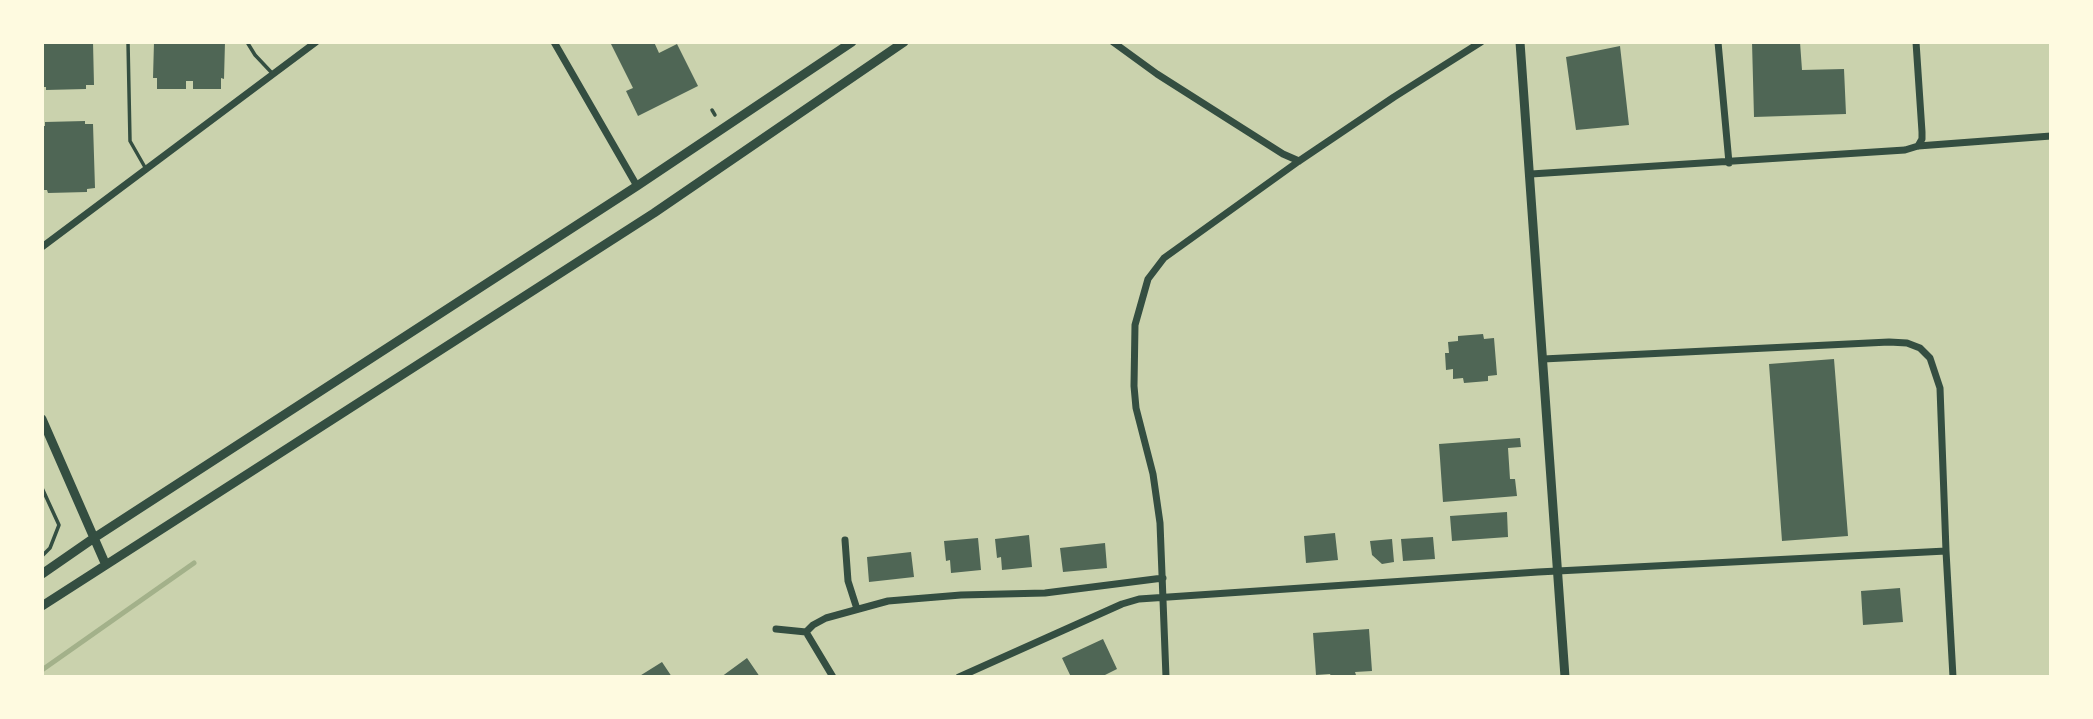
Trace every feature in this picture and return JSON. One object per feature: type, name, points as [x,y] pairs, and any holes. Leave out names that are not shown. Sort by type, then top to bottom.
[{"type":"street","points":[[42,247],[316,42]]},
{"type":"street","points":[[554,42],[637,186]]},
{"type":"street","points":[[42,574],[637,186],[852,42]]},
{"type":"street","points":[[42,606],[653,213],[904,42]]},
{"type":"street","points":[[1113,42],[1157,74],[1242,128],[1283,154],[1299,160]]},
{"type":"street","points":[[1166,677],[1160,523],[1153,474],[1136,408],[1134,386],[1135,325],[1148,279],[1164,257],[1299,160],[1481,42]]},
{"type":"street","points":[[1520,42],[1565,677]]},
{"type":"street","points":[[1718,42],[1729,163]]},
{"type":"street","points":[[1916,42],[1922,132],[1918,146]]},
{"type":"street","points":[[1531,174],[1729,163],[2051,136]]},
{"type":"street","points":[[1543,359],[1889,342],[1907,343],[1920,348],[1930,358],[1940,387],[1945,551],[1953,677]]},
{"type":"street","points":[[42,419],[45,436],[105,563]]},
{"type":"street","points":[[845,540],[848,581],[857,609]]},
{"type":"street","points":[[959,677],[1122,604],[1139,599],[1558,570],[1945,551]]},
{"type":"street","points":[[776,629],[806,632],[826,618],[888,601],[961,595],[1045,593],[1163,578]]},
{"type":"street","points":[[806,632],[833,677]]},
{"type":"lane","points":[[128,42],[130,141],[146,169]]},
{"type":"lane","points":[[247,42],[273,74]]},
{"type":"lane","points":[[42,488],[59,525],[51,548],[42,556]]},
{"type":"green space","points":[[42,42],[2051,42],[2051,677],[42,677]]},
{"type":"building","points":[[42,42],[93,42],[94,85],[86,85],[86,89],[46,90],[46,87],[42,87]]},
{"type":"building","points":[[154,42],[225,42],[224,79],[221,78],[221,89],[193,89],[193,81],[186,81],[186,89],[157,89],[157,78],[153,78]]},
{"type":"building","points":[[610,42],[654,42],[659,53],[677,44],[698,86],[638,116],[626,91],[633,88]]},
{"type":"building","points":[[1752,42],[1800,42],[1802,70],[1844,69],[1846,114],[1754,117]]},
{"type":"building","points":[[1620,46],[1629,125],[1576,130],[1566,57]]},
{"type":"building","points":[[85,121],[85,124],[93,124],[95,188],[87,189],[87,192],[48,193],[47,190],[42,190],[42,126],[45,126],[45,122]]},
{"type":"building","points":[[1483,334],[1484,339],[1494,338],[1497,375],[1488,376],[1488,381],[1464,383],[1463,378],[1453,379],[1453,369],[1446,370],[1445,353],[1449,353],[1448,342],[1458,341],[1458,336]]},
{"type":"building","points":[[1834,359],[1848,536],[1782,541],[1769,364]]},
{"type":"building","points":[[1520,438],[1521,447],[1508,448],[1510,479],[1515,479],[1517,496],[1443,502],[1439,444]]},
{"type":"building","points":[[1507,512],[1508,537],[1452,541],[1450,516]]},
{"type":"building","points":[[1335,533],[1338,560],[1306,563],[1304,536]]},
{"type":"building","points":[[1029,535],[1032,567],[1002,570],[1001,557],[997,558],[995,539]]},
{"type":"building","points":[[1433,537],[1435,559],[1403,561],[1401,539]]},
{"type":"building","points":[[978,538],[981,570],[951,573],[950,560],[946,561],[944,541]]},
{"type":"building","points":[[1392,539],[1394,562],[1382,564],[1372,555],[1370,541]]},
{"type":"building","points":[[1105,543],[1107,568],[1063,572],[1060,548]]},
{"type":"building","points":[[911,552],[914,577],[869,582],[867,557]]},
{"type":"building","points":[[1900,588],[1903,622],[1863,625],[1861,591]]},
{"type":"building","points":[[1369,629],[1372,671],[1355,672],[1356,675],[1316,675],[1313,633]]},
{"type":"building","points":[[1103,639],[1117,669],[1101,677],[1071,677],[1062,658]]},
{"type":"building","points":[[747,658],[760,677],[721,677]]},
{"type":"building","points":[[662,662],[672,677],[638,677]]},
{"type":"waterway","points":[[42,670],[194,563]]}]
